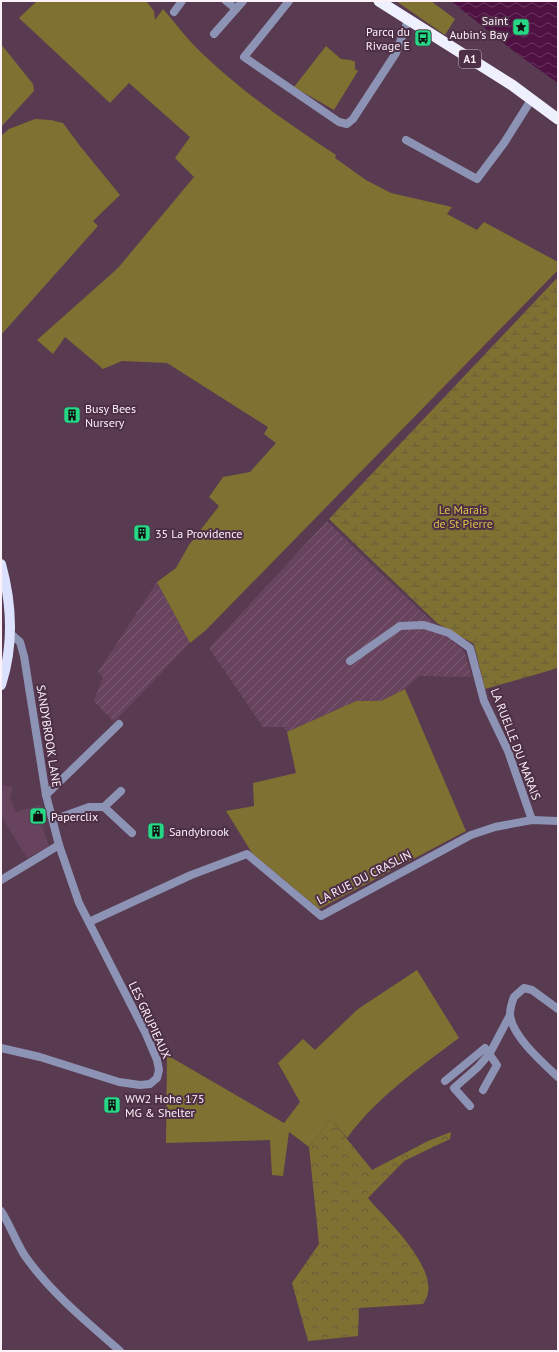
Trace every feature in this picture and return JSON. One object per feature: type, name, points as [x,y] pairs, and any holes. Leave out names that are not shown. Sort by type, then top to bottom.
[{"type":"highway","name":"A1","points":[[379,1],[512,85],[558,119]]},
{"type":"main road","points":[[1,564],[9,602],[11,634],[1,685]]},
{"type":"street","points":[[174,12],[182,1]]},
{"type":"street","points":[[226,1],[236,9]]},
{"type":"street","points":[[214,34],[243,1]]},
{"type":"street","points":[[289,1],[244,57],[339,122],[347,124],[353,119],[396,53],[408,20]]},
{"type":"street","points":[[406,140],[477,179],[504,144],[532,100]]},
{"type":"street","name":"LA RUELLE DU MARAIS","points":[[350,661],[400,626],[424,625],[449,633],[470,648],[484,701],[508,751],[532,820]]},
{"type":"street","name":"SANDYBROOK LANE","points":[[11,634],[20,642],[24,656],[46,795],[59,845]]},
{"type":"street","points":[[46,795],[119,724]]},
{"type":"street","points":[[104,807],[120,791]]},
{"type":"street","points":[[53,820],[88,807],[104,807],[132,833]]},
{"type":"street","name":"LA RUE DU CRASLIN","points":[[89,922],[191,875],[247,854],[321,916],[471,835],[495,827],[532,820],[558,821]]},
{"type":"street","points":[[1,880],[59,845]]},
{"type":"street","name":"LES GRUPIEAUX","points":[[1,1048],[119,1082],[140,1085],[150,1084],[157,1078],[159,1070],[157,1060],[79,903],[59,845]]},
{"type":"street","points":[[470,1106],[454,1088],[478,1067],[490,1053],[510,1015],[514,997],[524,988],[532,990],[558,1008]]},
{"type":"street","points":[[510,1015],[514,1029],[524,1042],[558,1077]]},
{"type":"street","points":[[445,1081],[485,1048],[490,1053],[497,1065],[483,1090]]},
{"type":"street","points":[[1,1210],[25,1256],[48,1284],[81,1317],[120,1351]]},
{"type":"shaded area","points":[[327,521],[464,651],[472,677],[419,676],[405,689],[381,701],[356,701],[287,732],[284,727],[263,727],[209,648]]},
{"type":"shaded area","points":[[157,582],[190,643],[114,722],[94,701],[103,677],[98,672]]},
{"type":"shaded area","points":[[1,785],[13,787],[10,798],[16,812],[40,805],[44,809],[47,819],[41,822],[49,846],[27,858],[1,816]]},
{"type":"green space","points":[[37,1],[146,1],[154,11],[155,20],[163,9],[200,52],[221,71],[253,97],[336,155],[335,158],[366,180],[391,193],[452,207],[447,214],[477,230],[484,222],[558,262],[558,270],[206,630],[190,643],[157,582],[176,568],[189,545],[219,506],[209,497],[223,477],[250,472],[276,443],[264,434],[268,427],[167,363],[122,361],[103,369],[65,337],[53,354],[37,340],[118,268],[194,177],[175,158],[190,137],[129,83],[110,103],[19,18]]},
{"type":"green space","points":[[396,1],[431,1],[455,19],[445,35]]},
{"type":"green space","points":[[1,44],[33,84],[34,91],[1,127]]},
{"type":"green space","points":[[326,46],[341,59],[355,62],[355,69],[358,71],[334,110],[294,87]]},
{"type":"green space","points":[[35,119],[51,120],[63,123],[120,195],[93,221],[98,226],[1,335],[1,136],[9,129]]},
{"type":"green space","name":"Le Marais de St Pierre","points":[[558,277],[558,668],[485,689],[474,644],[437,623],[329,519]]},
{"type":"green space","points":[[405,689],[466,831],[319,909],[252,853],[226,811],[254,806],[253,783],[296,773],[287,732],[356,701],[381,701]]},
{"type":"green space","points":[[417,970],[459,1038],[385,1096],[347,1138],[331,1119],[309,1147],[289,1132],[283,1176],[272,1175],[270,1140],[166,1143],[167,1055],[284,1123],[300,1102],[278,1063],[303,1039],[315,1050],[358,1009]]},
{"type":"green space","points":[[331,1119],[372,1170],[428,1141],[451,1132],[450,1139],[404,1161],[368,1198],[399,1233],[421,1263],[427,1278],[428,1292],[423,1304],[359,1308],[358,1336],[308,1341],[292,1283],[319,1244],[309,1147]]},
{"type":"water","name":"Saint Aubin's Bay","points":[[451,1],[558,1],[558,83],[516,53]]},
{"type":"place","name":"Saint Aubin's Bay","points":[[521,27]]},
{"type":"place","name":"Parcq du Rivage E","points":[[423,38]]},
{"type":"place","name":"Busy Bees Nursery","points":[[72,415]]},
{"type":"place","name":"35 La Providence","points":[[142,533]]},
{"type":"place","name":"Paperclix","points":[[38,816]]},
{"type":"place","name":"Sandybrook","points":[[156,831]]},
{"type":"place","name":"WW2 Hohe 175 MG & Shelter","points":[[112,1105]]}]
